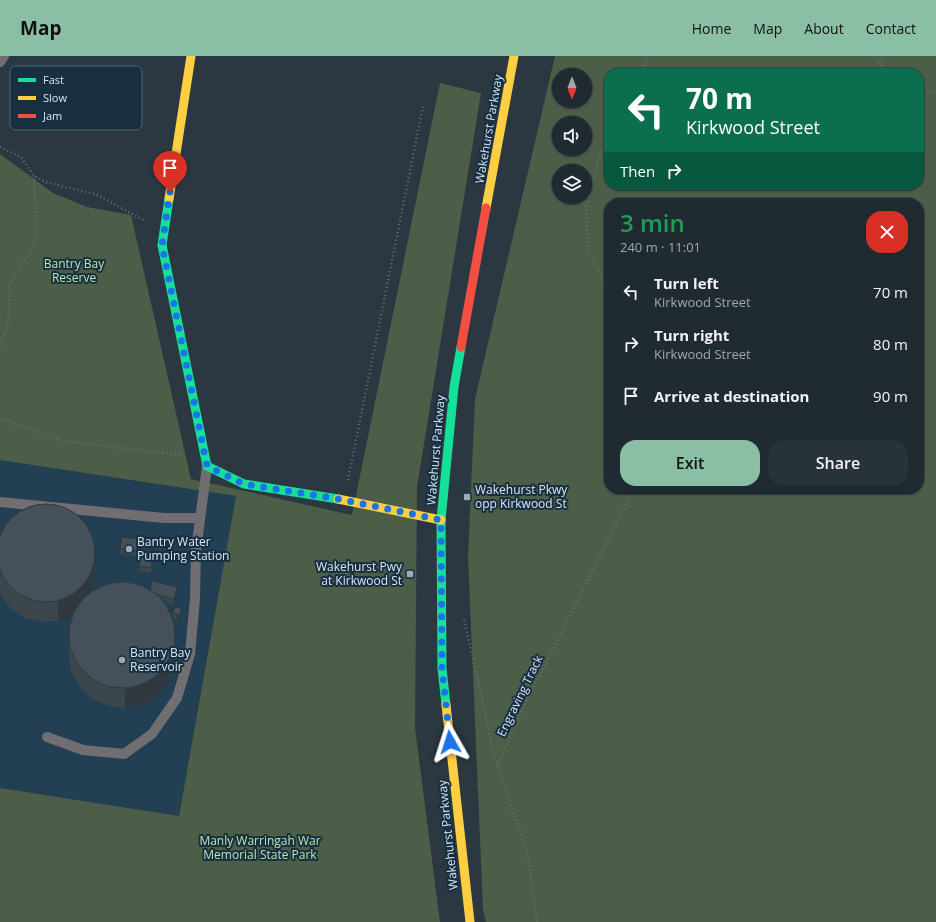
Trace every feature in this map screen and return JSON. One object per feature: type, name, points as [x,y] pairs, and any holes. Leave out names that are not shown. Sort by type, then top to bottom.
[{"type":"main road","points":[[191,56],[162,245],[207,466],[244,484],[344,500],[441,520]]},
{"type":"main road","name":"Wakehurst Parkway","points":[[470,922],[442,668],[441,520],[454,387],[514,56]]},
{"type":"lane","points":[[0,62],[4,56]]},
{"type":"lane","points":[[47,737],[83,750],[124,754],[152,734],[176,698],[190,654],[195,598],[196,550],[207,466]]},
{"type":"lane","points":[[0,502],[164,518],[200,518]]},
{"type":"path","points":[[642,68],[648,56]]},
{"type":"path","points":[[882,56],[878,64],[884,68]]},
{"type":"path","points":[[924,90],[936,94]]},
{"type":"path","points":[[344,500],[423,106]]},
{"type":"path","points":[[0,147],[21,158],[34,176],[46,182],[98,195],[146,221],[166,222]]},
{"type":"path","points":[[604,147],[600,155],[586,207],[588,249],[604,282]]},
{"type":"path","points":[[0,347],[8,327],[10,284],[36,242],[34,176]]},
{"type":"path","points":[[0,418],[61,441],[184,455],[207,466]]},
{"type":"path","name":"Engraving Track","points":[[498,766],[516,722],[626,505],[628,494]]},
{"type":"path","points":[[464,620],[498,766],[528,856],[537,922]]},
{"type":"shaded area","points":[[0,460],[236,496],[179,816],[0,788]]},
{"type":"green space","points":[[555,56],[936,56],[936,922],[486,922],[483,909],[468,557],[475,399],[552,69],[552,108],[592,108],[592,68],[552,68]]},
{"type":"green space","points":[[440,83],[481,93],[417,487],[415,728],[440,922],[0,922],[0,788],[179,816],[236,496],[0,460],[0,154],[53,193],[87,207],[131,215],[191,479],[352,515]]},
{"type":"building","points":[[37,505],[55,505],[65,508],[73,513],[86,526],[91,534],[94,544],[94,562],[91,572],[86,580],[73,593],[65,598],[55,601],[37,601],[27,598],[19,593],[6,580],[-1,565],[-1,541],[6,526],[19,513],[27,508]]},
{"type":"building","points":[[122,537],[137,539],[136,551],[120,549]]},
{"type":"building","points":[[140,557],[152,559],[151,568],[139,566]]},
{"type":"building","points":[[152,581],[177,587],[174,599],[156,594],[150,590]]},
{"type":"building","name":"Bantry Bay Reservoir","points":[[122,582],[142,586],[159,598],[171,615],[175,635],[171,655],[159,672],[142,684],[122,688],[102,684],[85,672],[73,655],[69,635],[73,615],[85,598],[102,586]]},
{"type":"building","points":[[176,607],[179,607],[181,610],[181,613],[177,615],[173,611]]},
{"type":"traffic: fast","points":[[169,199],[162,245],[207,466],[244,484],[338,499]]},
{"type":"traffic: fast","points":[[446,705],[442,668],[441,520],[454,387],[461,347]]},
{"type":"traffic: slow","points":[[169,199],[191,56]]},
{"type":"traffic: slow","points":[[486,208],[514,56]]},
{"type":"traffic: slow","points":[[338,499],[441,520]]},
{"type":"traffic: slow","points":[[446,705],[470,922]]},
{"type":"traffic: jam","points":[[461,347],[486,208]]},
{"type":"place","name":"Wakehurst Pkwy opp Kirkwood St","points":[[467,497]]},
{"type":"place","name":"Bantry Water Pumping Station","points":[[129,549]]},
{"type":"place","name":"Wakehurst Pwy at Kirkwood St","points":[[410,574]]},
{"type":"place","name":"Bantry Bay Reservoir","points":[[122,660]]},
{"type":"route","points":[[170,192],[162,245],[207,466],[244,484],[344,500],[441,520],[442,668],[450,742]]},
{"type":"park label","name":"Bantry Bay Reserve","points":[[74,271]]},
{"type":"park label","name":"Manly Warringah War Memorial State Park","points":[[260,848]]}]
